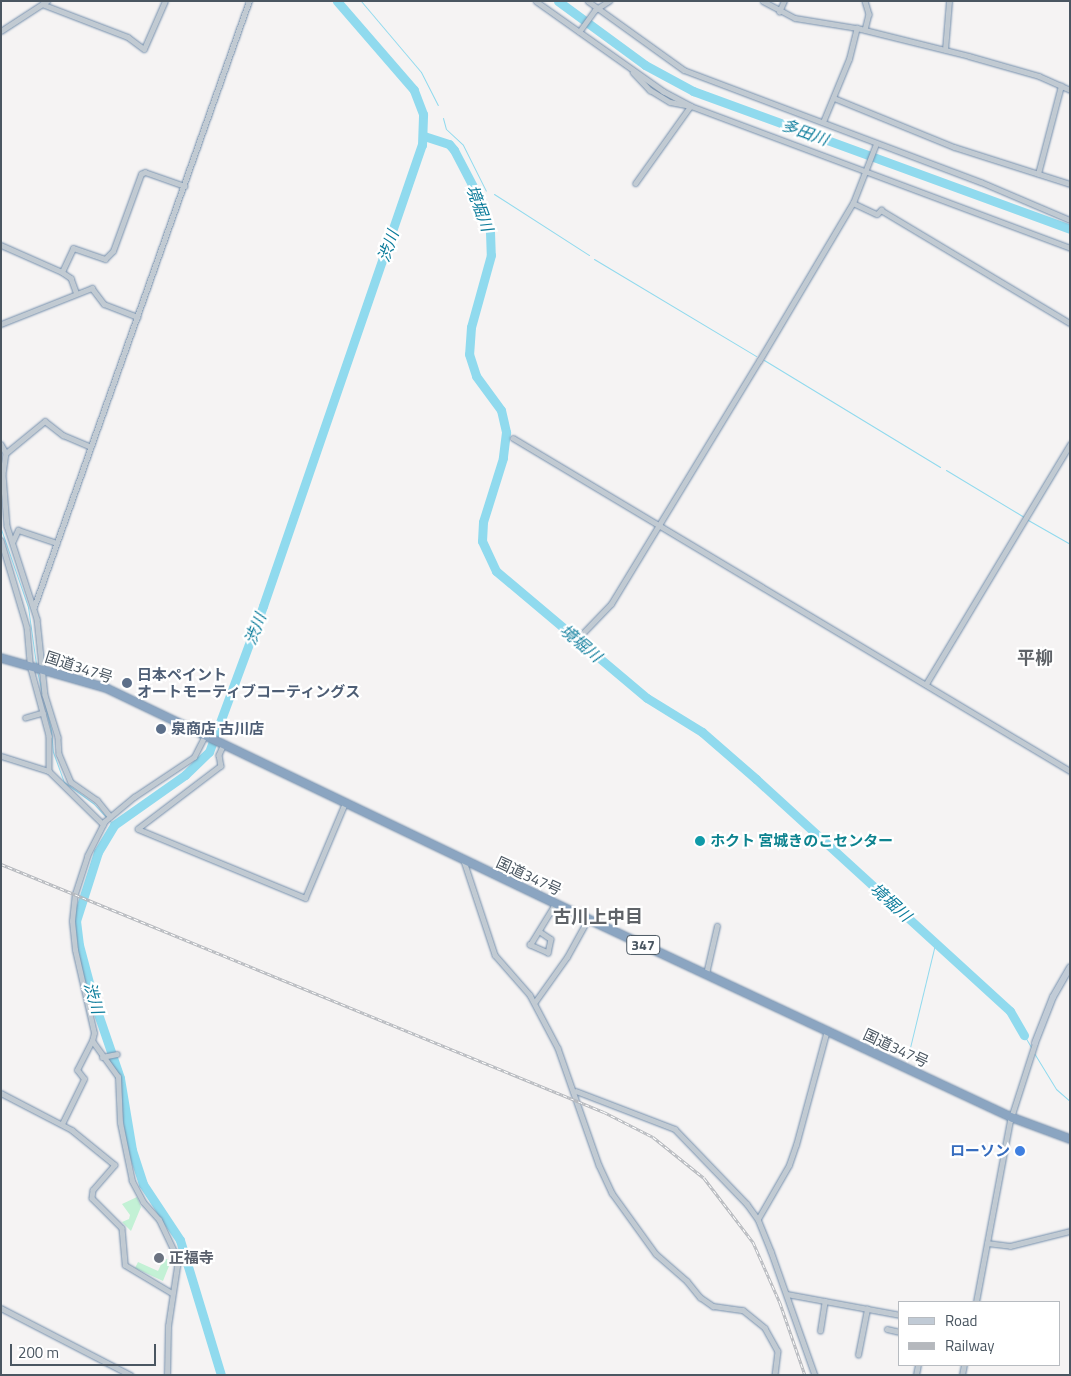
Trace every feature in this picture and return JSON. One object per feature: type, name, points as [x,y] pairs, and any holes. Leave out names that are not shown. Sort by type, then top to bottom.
[{"type":"highway","name":"国道347号","points":[[1,658],[106,688],[206,738],[555,904],[1013,1118],[1070,1139]]},
{"type":"street","points":[[1,31],[47,1]]},
{"type":"street","points":[[42,4],[128,37],[144,49],[165,1]]},
{"type":"street","points":[[34,607],[185,186],[249,1]]},
{"type":"street","points":[[536,1],[631,69],[691,106],[1070,248]]},
{"type":"street","points":[[588,1],[596,9],[675,66],[823,122],[876,145],[981,182],[1070,220]]},
{"type":"street","points":[[579,31],[596,9],[609,1]]},
{"type":"street","points":[[763,1],[779,12],[826,25],[857,28],[945,50],[1039,76],[1070,90]]},
{"type":"street","points":[[779,12],[784,1]]},
{"type":"street","points":[[865,1],[869,14],[865,30]]},
{"type":"street","points":[[945,50],[949,1]]},
{"type":"street","points":[[823,122],[834,98],[857,28]]},
{"type":"street","points":[[1038,174],[1061,86]]},
{"type":"street","points":[[834,98],[926,137],[1070,184]]},
{"type":"street","points":[[636,183],[691,106]]},
{"type":"street","points":[[583,633],[612,604],[853,202],[876,145]]},
{"type":"street","points":[[62,272],[73,248],[101,259],[112,254],[141,174],[145,172],[185,186]]},
{"type":"street","points":[[853,202],[877,214],[881,210],[1070,323]]},
{"type":"street","points":[[1,245],[62,272],[71,278],[76,292]]},
{"type":"street","points":[[1,324],[37,312],[76,292],[92,288],[104,304],[138,317]]},
{"type":"street","points":[[6,453],[45,421],[63,435],[91,447]]},
{"type":"street","points":[[513,438],[1070,771]]},
{"type":"street","points":[[1,444],[6,453],[3,489],[7,526],[34,607],[39,654],[37,667],[43,713],[49,736],[49,771]]},
{"type":"street","points":[[926,684],[1070,444]]},
{"type":"street","points":[[13,542],[18,530],[57,543]]},
{"type":"street","points":[[1,540],[27,628],[62,765],[70,782],[97,800],[109,817]]},
{"type":"street","points":[[26,718],[43,713]]},
{"type":"street","points":[[62,1124],[84,1079],[77,1070],[92,1041],[94,1033],[75,950],[72,921],[75,894],[87,856],[103,823],[109,817],[194,757],[206,738]]},
{"type":"street","points":[[221,745],[222,766],[138,829],[305,898],[345,803]]},
{"type":"street","points":[[1,756],[49,771],[103,823]]},
{"type":"street","points":[[464,861],[495,955],[535,1002],[576,1090],[580,1115],[612,1192],[656,1254],[687,1281],[700,1297],[713,1306],[743,1310],[765,1328],[778,1351],[775,1375]]},
{"type":"street","points":[[539,931],[551,938],[548,953],[530,945],[555,904]]},
{"type":"street","points":[[535,1002],[568,957],[588,919]]},
{"type":"street","points":[[706,974],[717,926]]},
{"type":"street","points":[[976,1301],[1013,1118],[1035,1043],[1053,997],[1070,968]]},
{"type":"street","points":[[758,1219],[789,1165],[827,1030]]},
{"type":"street","points":[[92,1041],[118,1078],[120,1122],[132,1181],[143,1202],[159,1220],[178,1260],[177,1284],[172,1293],[167,1375]]},
{"type":"street","points":[[102,1057],[117,1054]]},
{"type":"street","points":[[576,1090],[674,1129],[726,1180],[758,1219],[815,1375]]},
{"type":"street","points":[[1,1093],[62,1124],[115,1165],[92,1194],[122,1228],[122,1261],[172,1293]]},
{"type":"street","points":[[987,1243],[1010,1246],[1070,1231]]},
{"type":"street","points":[[787,1294],[898,1315]]},
{"type":"street","points":[[820,1331],[825,1301]]},
{"type":"street","points":[[1,1308],[131,1375]]},
{"type":"street","points":[[858,1355],[867,1309]]},
{"type":"street","points":[[887,1329],[898,1332]]},
{"type":"green space","points":[[137,1197],[141,1207],[131,1231],[122,1222],[129,1219],[130,1215],[122,1204]]},
{"type":"green space","points":[[164,1258],[171,1261],[163,1281],[135,1268],[138,1262],[158,1271]]},
{"type":"waterway","name":"渋川","points":[[221,1375],[180,1240],[143,1184],[132,1150],[120,1078],[95,1005],[79,945],[76,921],[98,852],[114,825],[185,775],[209,752],[263,606],[422,145],[423,114],[414,90],[337,1]]},
{"type":"waterway","points":[[361,1],[421,72],[438,105]]},
{"type":"waterway","name":"多田川","points":[[558,1],[645,65],[693,91],[1070,229]]},
{"type":"waterway","points":[[443,118],[446,129],[463,145],[486,191]]},
{"type":"waterway","name":"境堀川","points":[[424,136],[449,144],[454,150],[477,194],[490,232],[491,255],[471,327],[469,354],[476,376],[501,410],[506,432],[503,458],[483,522],[482,541],[496,571],[647,698],[702,732],[756,779],[1010,1011],[1024,1035]]},
{"type":"waterway","points":[[494,194],[589,255]]},
{"type":"waterway","points":[[594,259],[756,356]]},
{"type":"waterway","points":[[764,360],[940,467]]},
{"type":"waterway","points":[[946,470],[1024,517]]},
{"type":"waterway","points":[[1,499],[1,515]]},
{"type":"waterway","points":[[1028,520],[1070,544]]},
{"type":"waterway","points":[[1,529],[28,607],[36,664]]},
{"type":"waterway","points":[[37,671],[51,730],[53,752],[64,782],[94,804],[106,817]]},
{"type":"waterway","name":"渋川","points":[[109,820],[114,825]]},
{"type":"waterway","points":[[907,1060],[935,944]]},
{"type":"waterway","points":[[1024,1035],[1032,1049]]},
{"type":"waterway","points":[[1034,1053],[1056,1089],[1070,1101]]},
{"type":"railway","points":[[1,864],[604,1112],[653,1137],[704,1178],[753,1242],[780,1303],[805,1375]]},
{"type":"place","name":"日本ペイント オートモーティブコーティングス","points":[[127,683]]},
{"type":"place","name":"泉商店 古川店","points":[[161,729]]},
{"type":"place","name":"ホクト 宮城きのこセンター","points":[[700,841]]},
{"type":"place","name":"ローソン","points":[[1020,1151]]},
{"type":"place","name":"正福寺","points":[[159,1258]]},
{"type":"district","name":"平柳","points":[[1035,658]]},
{"type":"district","name":"古川上中目","points":[[598,917]]}]
